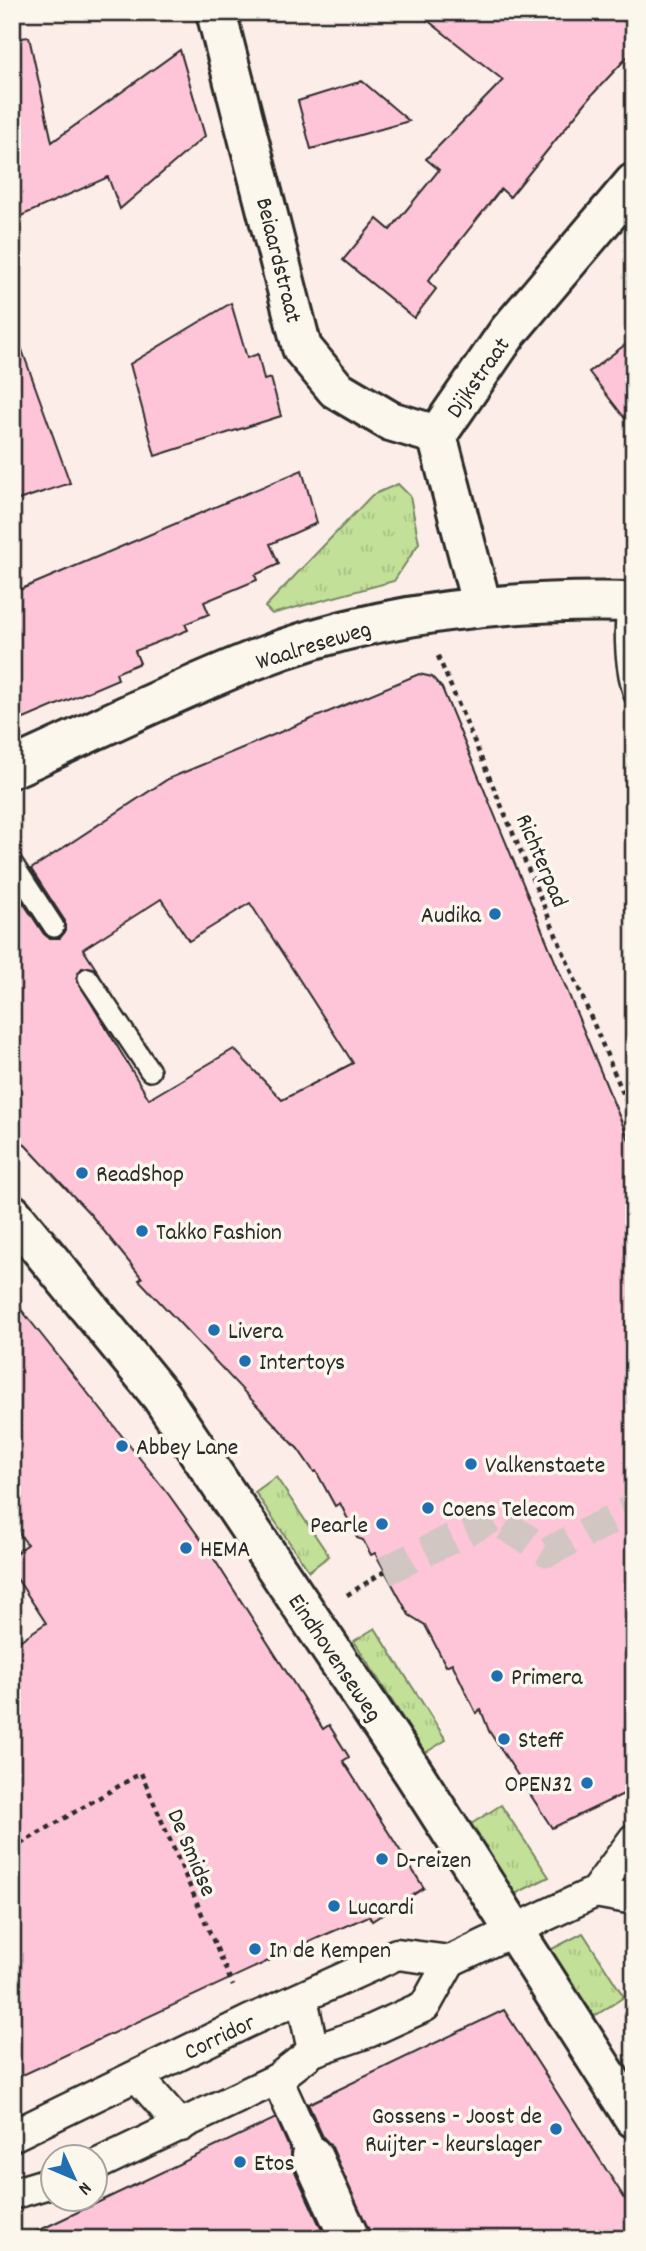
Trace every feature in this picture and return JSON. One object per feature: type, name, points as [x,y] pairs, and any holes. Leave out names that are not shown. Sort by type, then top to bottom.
[{"type":"street","name":"Beiaardstraat","points":[[216,12],[302,348],[336,389],[390,421],[437,435]]},
{"type":"street","name":"Dijkstraat","points":[[482,607],[437,435],[508,332],[634,183]]},
{"type":"street","name":"Waalreseweg","points":[[12,768],[256,659],[420,614],[482,607],[631,602]]},
{"type":"street","name":"Eindhovenseweg","points":[[12,1214],[161,1396],[413,1772],[512,1930],[629,2102]]},
{"type":"street","points":[[108,2160],[277,2078],[313,2052],[368,2032],[425,2006],[450,1961],[595,1892],[634,1839]]},
{"type":"street","points":[[595,1892],[634,1899]]},
{"type":"street","name":"Corridor","points":[[12,2136],[249,2021],[397,1954],[450,1961]]},
{"type":"street","points":[[302,1998],[313,2052]]},
{"type":"street","points":[[138,2076],[181,2126]]},
{"type":"street","points":[[277,2078],[350,2239]]},
{"type":"street","points":[[12,2194],[38,2186]]},
{"type":"lane","points":[[631,602],[624,629],[629,679],[634,695]]},
{"type":"lane","points":[[12,863],[54,927]]},
{"type":"lane","points":[[88,978],[150,1071]]},
{"type":"path","name":"Richterpad","points":[[420,614],[634,1119]]},
{"type":"path","name":"De Smidse","points":[[12,1849],[141,1773],[249,2021]]},
{"type":"green space","points":[[398,484],[410,496],[419,543],[394,581],[272,614],[265,607],[372,495]]},
{"type":"green space","points":[[276,1477],[329,1556],[309,1571],[255,1492]]},
{"type":"green space","points":[[375,1628],[446,1740],[425,1753],[354,1641]]},
{"type":"green space","points":[[501,1805],[549,1877],[515,1894],[471,1824]]},
{"type":"green space","points":[[583,1933],[624,1997],[593,2017],[550,1950]]},
{"type":"building","points":[[417,12],[614,12],[634,31],[634,50],[591,96],[510,197],[501,189],[428,281],[436,289],[414,318],[343,260],[377,219],[390,230],[439,170],[426,159],[503,80]]},
{"type":"building","points":[[29,37],[52,142],[180,50],[205,136],[120,209],[108,177],[12,220],[12,39]]},
{"type":"building","points":[[362,81],[409,121],[311,149],[298,101]]},
{"type":"building","points":[[231,303],[247,358],[258,354],[264,380],[271,378],[281,416],[155,456],[130,364]]},
{"type":"building","points":[[17,336],[70,483],[12,502],[12,337]]},
{"type":"building","points":[[634,338],[634,430],[589,372]]},
{"type":"building","points":[[302,470],[317,523],[270,544],[279,564],[255,575],[257,580],[204,602],[209,614],[185,624],[188,630],[135,651],[140,663],[116,673],[118,679],[12,724],[12,593]]},
{"type":"building","points":[[419,674],[432,677],[442,688],[634,1152],[634,1789],[552,1828],[489,1731],[481,1710],[476,1713],[452,1663],[446,1666],[425,1625],[409,1615],[375,1553],[371,1555],[363,1540],[357,1538],[340,1503],[335,1506],[316,1471],[314,1472],[298,1449],[139,1280],[142,1278],[91,1215],[12,1131],[12,886],[44,934],[49,938],[60,938],[65,932],[65,921],[31,869],[168,779]],"holes":[[[161,899],[189,941],[250,903],[353,1063],[282,1100],[234,1049],[149,1099],[76,978],[82,968],[96,969],[83,949]]]},
{"type":"building","points":[[12,1298],[169,1495],[209,1551],[323,1729],[329,1725],[349,1757],[343,1761],[424,1888],[372,1921],[369,1916],[320,1937],[12,2080],[12,1646],[46,1623],[12,1571],[12,1557],[27,1544],[12,1524]]},
{"type":"building","points":[[504,2010],[634,2213],[634,2239],[371,2239],[332,2147],[323,2137],[308,2104]]},
{"type":"building","points":[[276,2118],[291,2152],[292,2165],[326,2239],[21,2239],[78,2212],[108,2212],[108,2198]]},
{"type":"tunnel","points":[[385,1571],[493,1518],[548,1552],[634,1508]]},
{"type":"place","name":"Audika","points":[[495,914]]},
{"type":"place","name":"ReadShop","points":[[82,1173]]},
{"type":"place","name":"Takko Fashion","points":[[142,1231]]},
{"type":"place","name":"Livera","points":[[214,1330]]},
{"type":"place","name":"Intertoys","points":[[245,1361]]},
{"type":"place","name":"Abbey Lane","points":[[122,1446]]},
{"type":"place","name":"Valkenstaete","points":[[471,1464]]},
{"type":"place","name":"Coens Telecom","points":[[428,1508]]},
{"type":"place","name":"Pearle","points":[[382,1524]]},
{"type":"place","name":"HEMA","points":[[186,1548]]},
{"type":"place","name":"Primera","points":[[497,1676]]},
{"type":"place","name":"Steff","points":[[504,1739]]},
{"type":"place","name":"OPEN32","points":[[587,1783]]},
{"type":"place","name":"D-reizen","points":[[382,1859]]},
{"type":"place","name":"Lucardi","points":[[334,1906]]},
{"type":"place","name":"In de Kempen","points":[[255,1949]]},
{"type":"place","name":"Gossens - Joost de Ruijter - keurslager","points":[[556,2129]]},
{"type":"place","name":"Etos","points":[[240,2162]]}]
